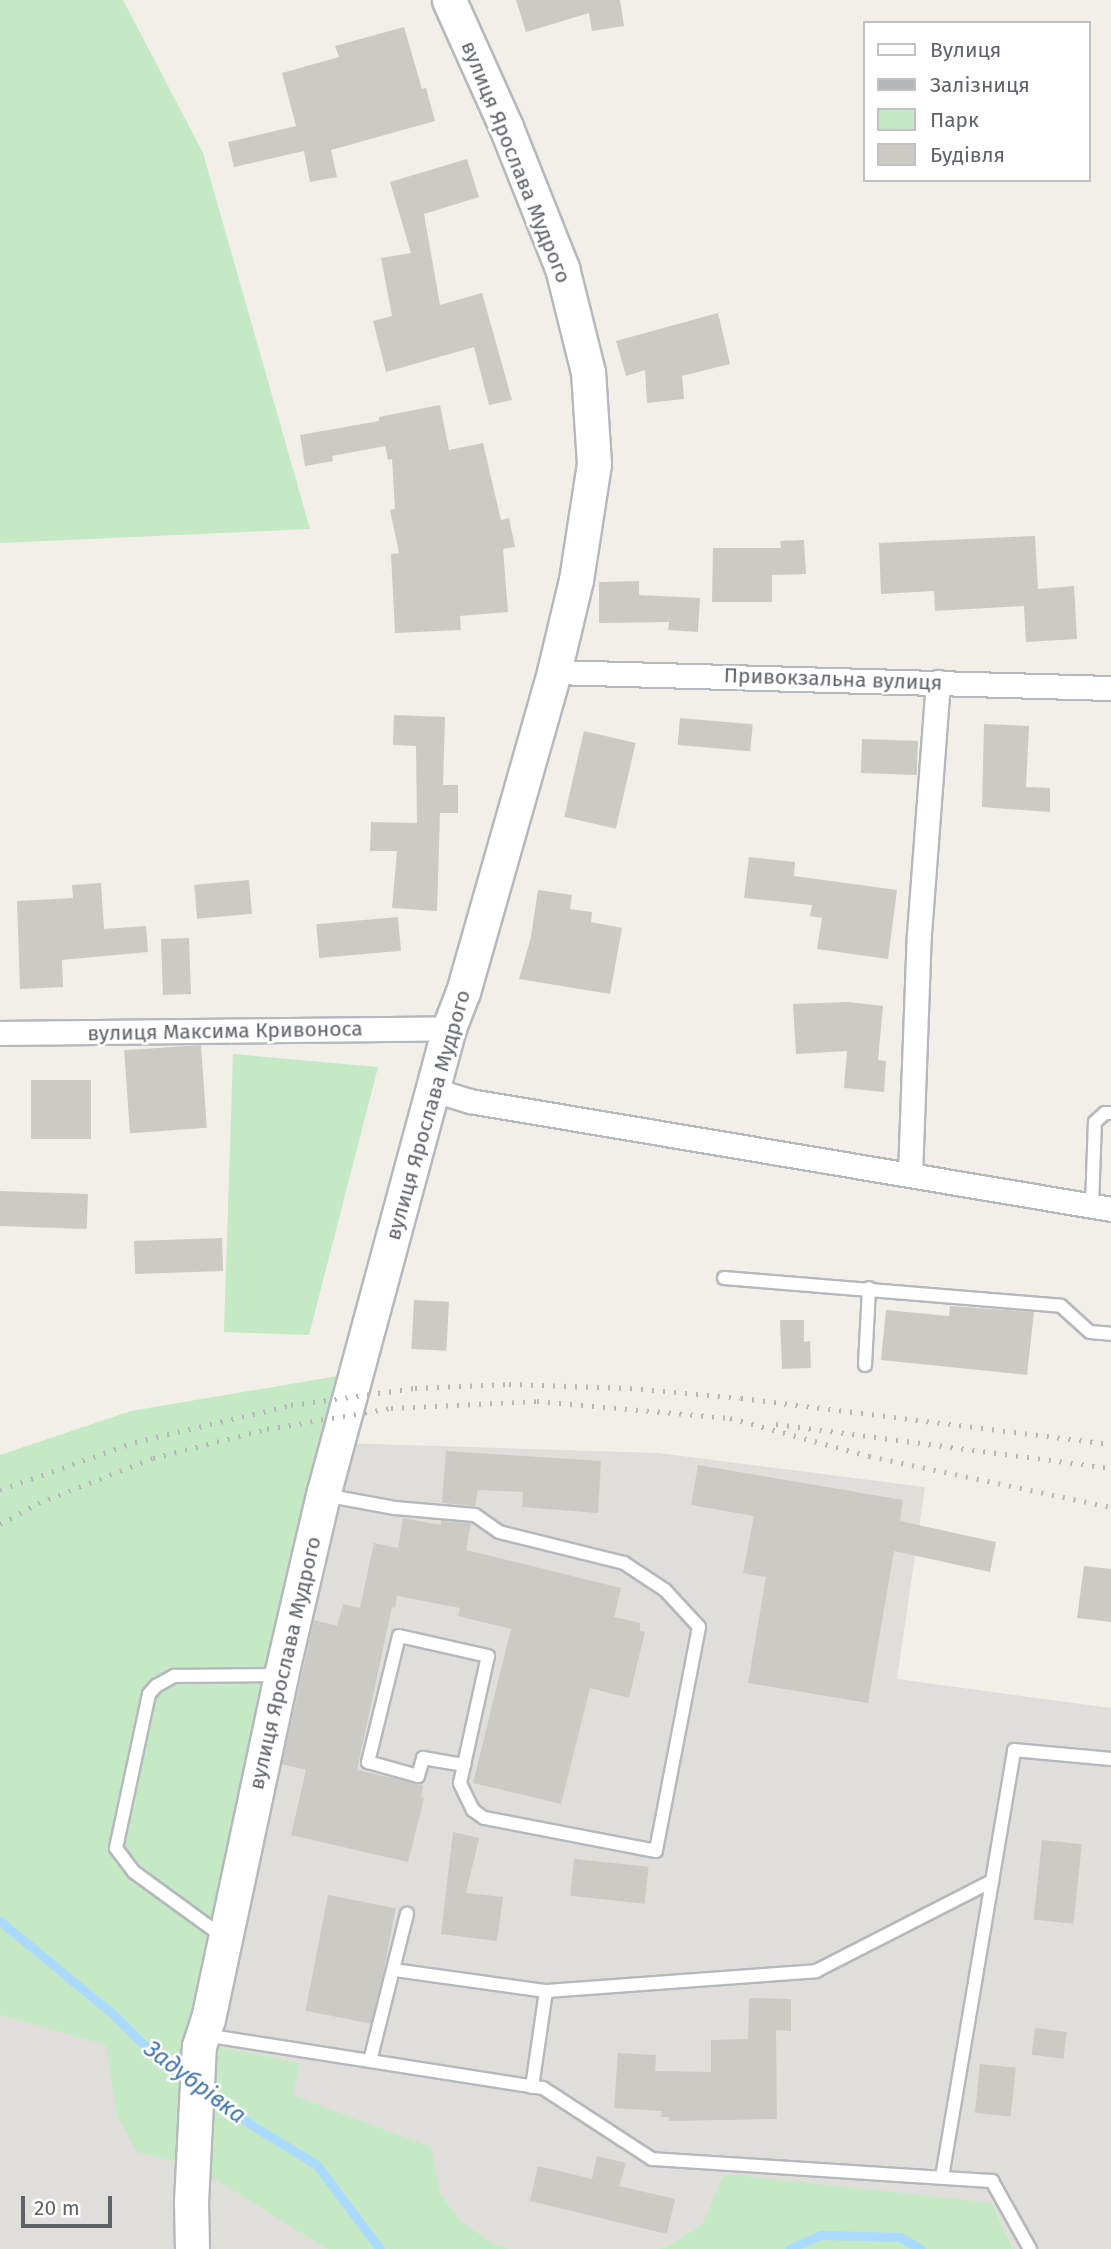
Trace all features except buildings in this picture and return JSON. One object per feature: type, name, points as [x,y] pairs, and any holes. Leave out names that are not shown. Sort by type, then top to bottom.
[{"type":"main road","name":"вулиця Ярослава Мудрого","points":[[192,2249],[191,2202],[204,2032],[281,1675],[323,1495],[449,1028],[463,992],[554,672],[576,580],[594,464],[587,372],[562,268],[506,127],[449,0]]},
{"type":"street","name":"Привокзальна вулиця","points":[[554,672],[1111,688]]},
{"type":"street","points":[[911,1175],[919,934],[938,682]]},
{"type":"street","name":"вулиця Максима Кривоноса","points":[[0,1033],[449,1028]]},
{"type":"street","points":[[434,1090],[470,1101],[1102,1207]]},
{"type":"lane","points":[[1102,1207],[1095,1122],[1105,1113],[1111,1113]]},
{"type":"lane","points":[[723,1278],[1061,1306],[1090,1332],[1111,1334]]},
{"type":"lane","points":[[865,1365],[869,1288]]},
{"type":"lane","points":[[323,1495],[395,1508],[475,1515],[499,1532],[624,1563],[665,1590],[699,1627],[656,1851],[484,1818],[473,1810],[460,1783],[464,1765],[488,1656],[399,1636],[369,1762],[418,1776],[423,1758],[464,1765]]},
{"type":"lane","points":[[225,1939],[134,1872],[116,1848],[149,1695],[156,1686],[174,1676],[281,1675]]},
{"type":"lane","points":[[942,2177],[1014,1750],[1111,1759]]},
{"type":"lane","points":[[394,1970],[546,1991],[816,1970],[992,1881]]},
{"type":"lane","points":[[370,2061],[407,1914]]},
{"type":"lane","points":[[532,2087],[546,1991]]},
{"type":"lane","points":[[204,2032],[217,2037],[542,2088],[652,2159],[992,2181],[1030,2249]]},
{"type":"shaded area","points":[[342,1443],[658,1453],[925,1487],[897,1679],[1111,1708],[1111,2249],[1013,2249],[992,2203],[702,2225],[667,2246],[656,2249],[510,2249],[491,2242],[461,2221],[440,2193],[430,2147],[291,2095],[301,2063],[205,2044]]},
{"type":"shaded area","points":[[0,2015],[107,2045],[117,2116],[326,2249],[0,2249]]},
{"type":"green space","points":[[0,0],[123,0],[203,153],[310,529],[0,543]]},
{"type":"green space","points":[[233,1054],[378,1067],[309,1335],[224,1332]]},
{"type":"green space","points":[[367,1371],[205,2044],[301,2063],[292,2095],[431,2147],[440,2193],[461,2221],[491,2242],[510,2249],[326,2249],[196,2167],[137,2152],[117,2116],[106,2045],[0,2015],[0,1455],[131,1411]]},
{"type":"green space","points":[[724,2174],[992,2203],[1013,2249],[656,2249],[667,2246],[702,2225]]},
{"type":"waterway","name":"Задубрівка","points":[[0,1921],[113,2014],[146,2047],[189,2079]]},
{"type":"waterway","name":"Задубрівка","points":[[203,2089],[252,2125],[317,2165],[380,2249]]},
{"type":"waterway","name":"Задубрівка","points":[[789,2249],[821,2235],[900,2237],[921,2249]]},
{"type":"railway","points":[[0,1490],[135,1442],[291,1405],[415,1388],[509,1384],[630,1388],[741,1398],[1111,1444]]},
{"type":"railway","points":[[0,1524],[38,1503],[153,1458],[267,1429],[391,1408],[537,1401],[730,1418],[869,1456],[1111,1507]]},
{"type":"railway","points":[[776,1424],[1109,1468]]}]
